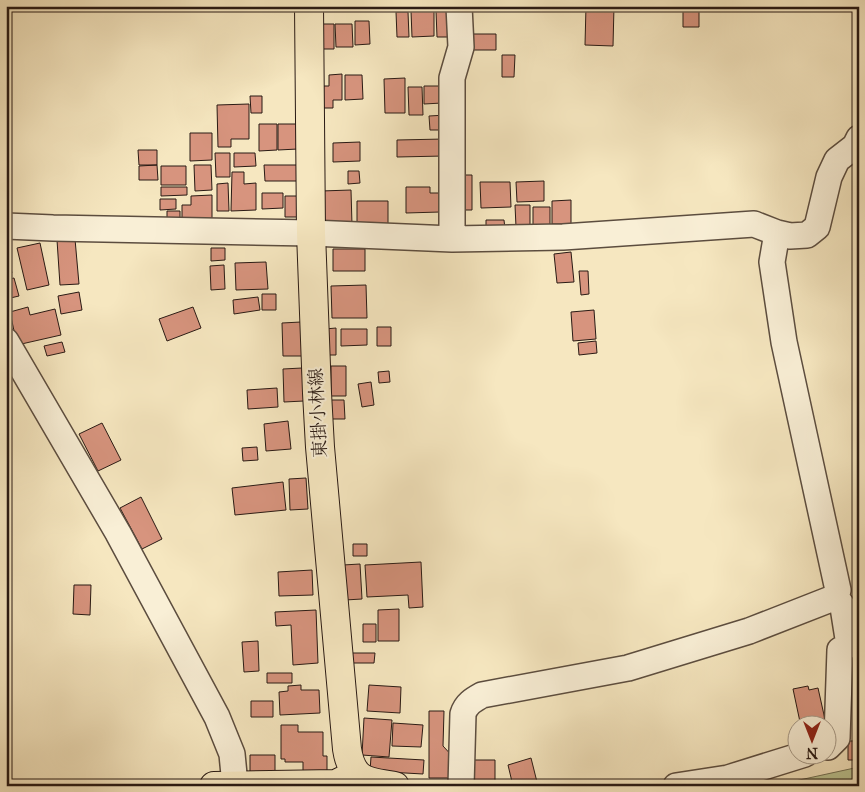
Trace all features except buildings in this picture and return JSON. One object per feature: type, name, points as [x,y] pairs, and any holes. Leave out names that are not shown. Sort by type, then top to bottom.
[{"type":"main road","name":"東掛小林線","points":[[309,6],[311,233],[320,447],[347,749],[349,764],[356,774]]},
{"type":"main road","points":[[214,786],[336,784],[356,774],[364,779],[395,786]]},
{"type":"street","points":[[452,239],[452,78],[461,47],[459,6]]},
{"type":"street","points":[[6,226],[311,233],[452,239],[563,236],[754,224],[776,234],[790,236],[806,235],[818,227],[829,177],[837,160],[855,146],[859,138]]},
{"type":"street","points":[[776,234],[772,262],[784,342],[838,590],[836,597]]},
{"type":"street","points":[[6,340],[118,533],[217,717],[232,754],[235,785]]},
{"type":"street","points":[[836,597],[843,607],[849,645],[840,650],[838,714]]},
{"type":"street","points":[[461,786],[463,714],[465,706],[482,695],[628,668],[749,631],[836,597]]},
{"type":"street","points":[[676,786],[728,778],[788,759]]},
{"type":"green space","points":[[859,767],[859,786],[772,786]]}]
